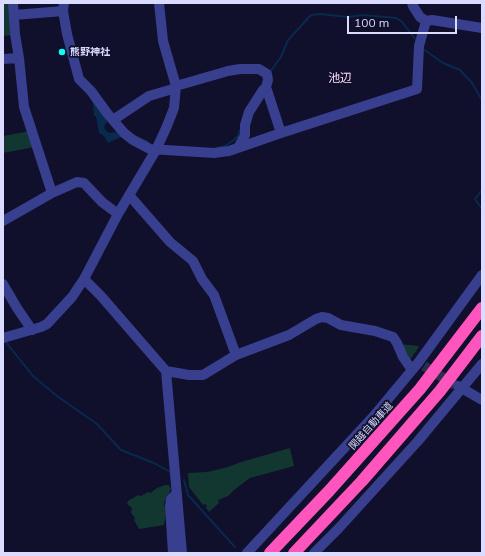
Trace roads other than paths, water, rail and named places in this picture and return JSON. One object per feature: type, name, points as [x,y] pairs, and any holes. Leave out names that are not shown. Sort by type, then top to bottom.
[{"type":"highway","name":"関越自動車道","points":[[270,553],[420,389],[482,308]]},
{"type":"highway","points":[[294,553],[362,481],[430,403],[482,336]]},
{"type":"street","points":[[13,3],[15,34],[24,107],[52,193]]},
{"type":"street","points":[[5,337],[41,327],[51,321],[72,297],[84,279],[118,214],[156,150],[172,116],[176,87],[163,41],[159,3]]},
{"type":"street","points":[[412,3],[420,17],[426,21],[432,20],[482,28]]},
{"type":"street","points":[[14,15],[63,7],[67,34],[79,79],[92,91],[124,133],[133,140],[143,146],[156,150],[214,153],[229,151],[417,89],[419,44],[426,21]]},
{"type":"street","points":[[3,59],[19,58]]},
{"type":"street","points":[[113,120],[149,96],[228,70],[259,69],[267,74],[268,80],[266,87],[249,112],[245,125],[245,135],[238,148]]},
{"type":"street","points":[[266,87],[280,133]]},
{"type":"street","points":[[3,221],[52,193],[77,182],[84,183],[102,202],[118,214]]},
{"type":"street","points":[[129,195],[170,242],[193,261],[202,279],[214,295],[236,355]]},
{"type":"street","points":[[247,553],[364,427],[418,366],[482,275]]},
{"type":"street","points":[[84,279],[104,298],[166,371],[182,553]]},
{"type":"street","points":[[3,284],[32,330]]},
{"type":"street","points":[[166,371],[189,375],[203,375],[236,355],[289,335],[316,319],[325,317],[341,325],[374,331],[393,337],[398,343],[403,358],[418,366]]},
{"type":"street","points":[[314,553],[382,481],[482,364]]},
{"type":"street","points":[[460,388],[482,400]]},
{"type":"street","points":[[173,553],[170,506],[171,500],[177,494]]},
{"type":"water","points":[[90,97],[109,119],[104,127],[106,131],[110,133],[117,132],[123,136],[108,143],[104,136],[99,133],[96,116],[94,116],[93,104]]},
{"type":"waterway","points":[[270,72],[281,57],[288,40],[311,15],[321,14],[347,17],[363,15],[396,18],[402,22],[417,41]]},
{"type":"waterway","points":[[423,49],[443,63],[460,70],[472,83],[482,100]]},
{"type":"waterway","points":[[217,148],[225,146],[234,140],[238,136],[240,130]]},
{"type":"waterway","points":[[134,136],[148,142]]},
{"type":"waterway","points":[[482,190],[475,199],[482,209]]},
{"type":"waterway","points":[[5,341],[33,376],[57,396],[97,424],[121,450],[154,463],[170,472]]},
{"type":"waterway","points":[[184,480],[188,495],[235,547]]},
{"type":"tunnel","points":[[424,366],[455,385]]},
{"type":"place","name":"熊野神社","points":[[62,52]]},
{"type":"district","name":"池辺","points":[[340,78]]}]
